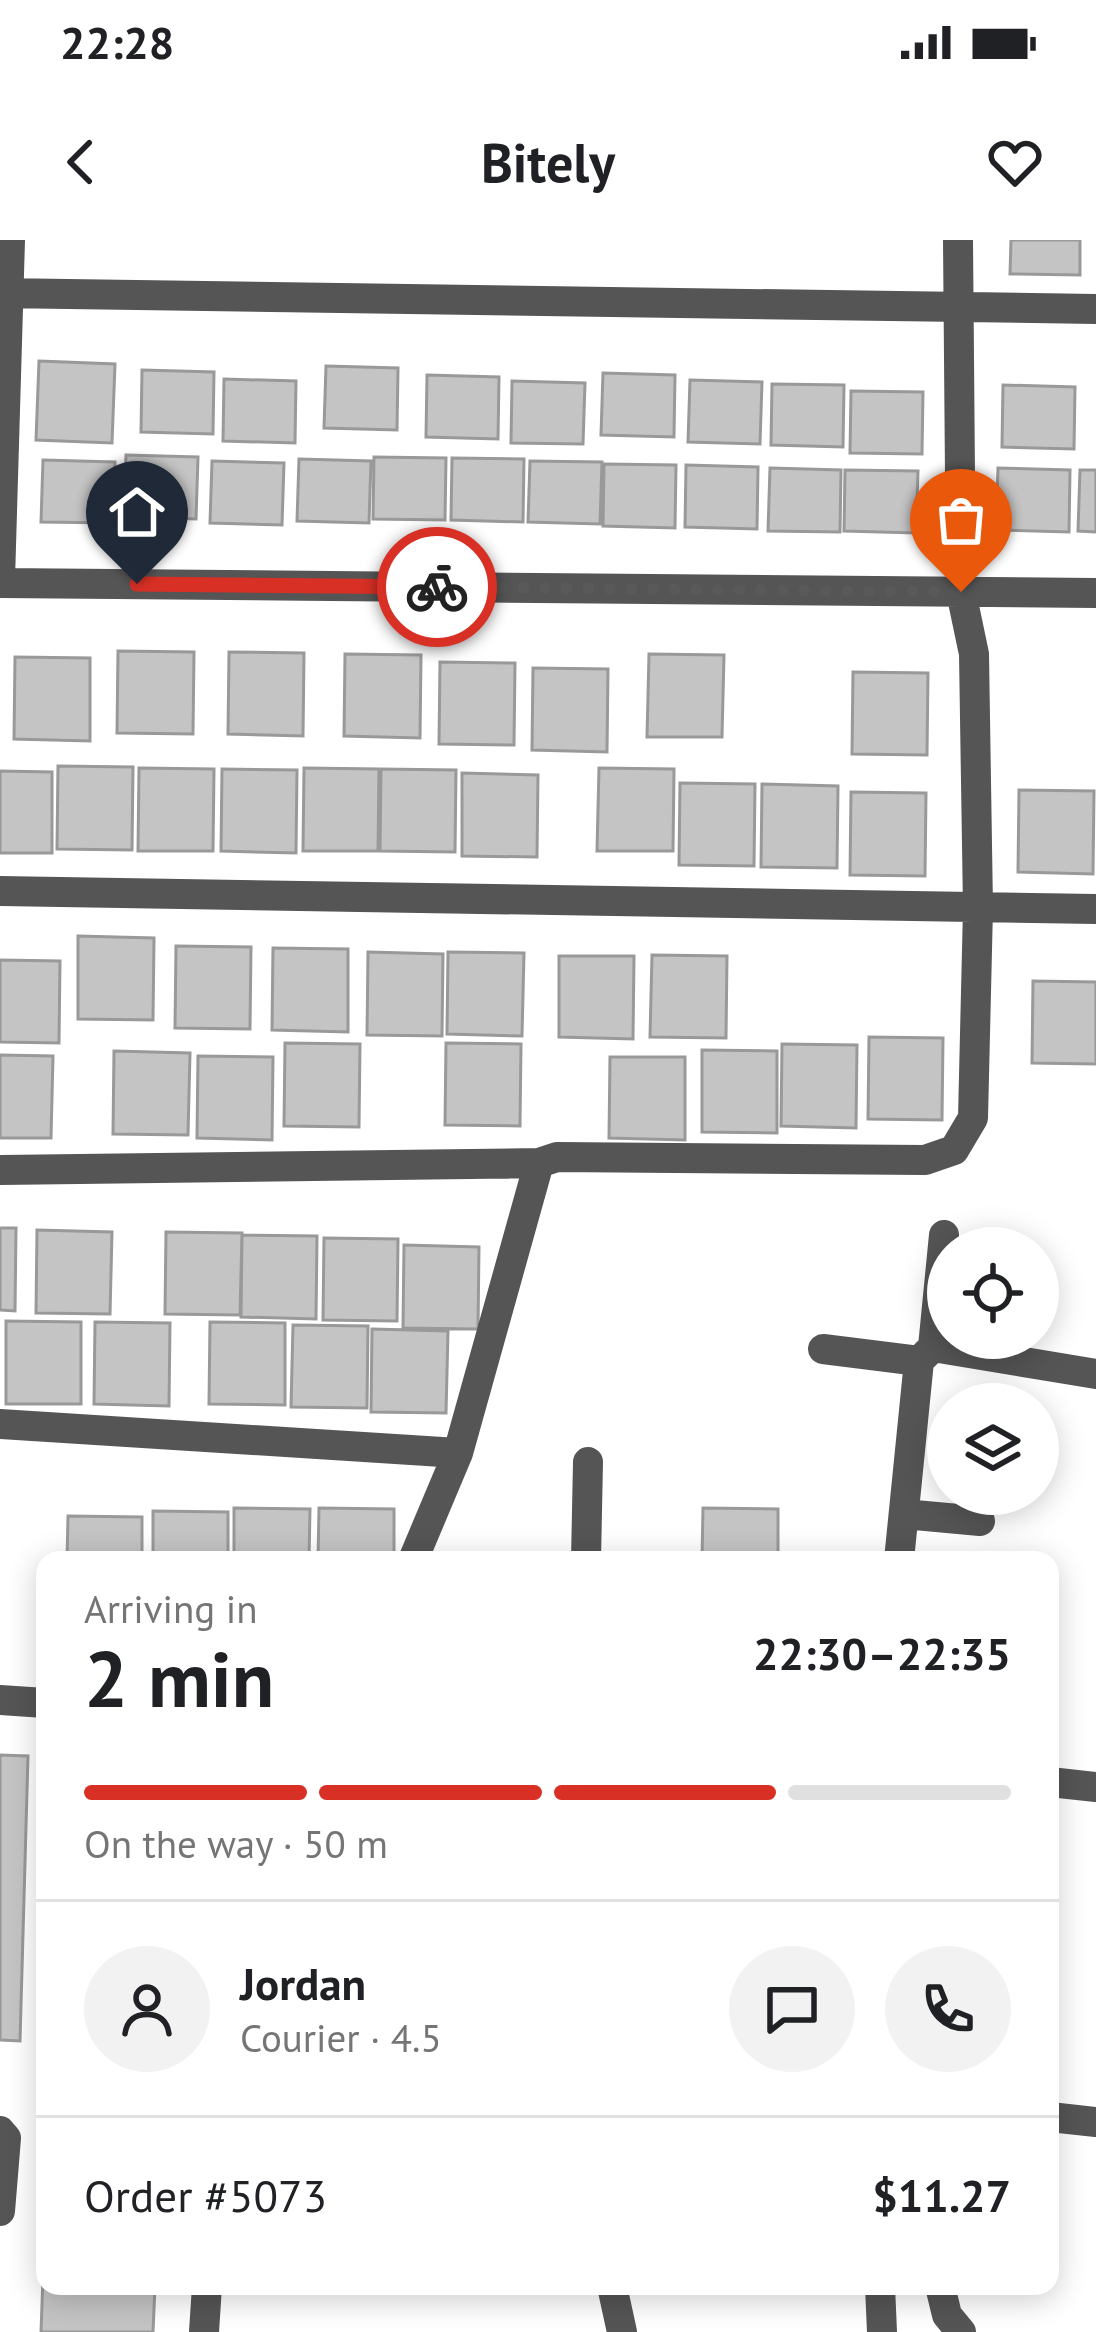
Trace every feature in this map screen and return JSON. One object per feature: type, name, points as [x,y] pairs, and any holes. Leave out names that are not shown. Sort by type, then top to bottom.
[{"type":"street","points":[[10,240],[4,293],[0,581],[1096,593]]},
{"type":"street","points":[[0,1170],[539,1163],[557,1157],[925,1160],[954,1150],[974,1118],[978,908],[974,654],[961,592],[958,240]]},
{"type":"street","points":[[4,293],[1096,309]]},
{"type":"street","points":[[0,891],[1096,909]]},
{"type":"street","points":[[417,1551],[458,1453],[539,1163]]},
{"type":"street","points":[[900,1551],[927,1347]]},
{"type":"street","points":[[823,1349],[926,1354],[1096,1374]]},
{"type":"street","points":[[0,1424],[458,1453]]},
{"type":"street","points":[[586,1551],[588,1462]]},
{"type":"street","points":[[904,1514],[980,1521]]},
{"type":"street","points":[[0,1700],[36,1702]]},
{"type":"street","points":[[1059,1783],[1096,1787]]},
{"type":"street","points":[[1059,2118],[1096,2122]]},
{"type":"street","points":[[0,2131],[7,2138],[0,2211]]},
{"type":"street","points":[[204,2332],[206,2295]]},
{"type":"street","points":[[614,2295],[622,2332]]},
{"type":"street","points":[[880,2295],[882,2332]]},
{"type":"street","points":[[942,2295],[947,2315],[961,2332]]},
{"type":"building","points":[[1011,240],[1080,240],[1080,275],[1010,274]]},
{"type":"building","points":[[39,361],[115,364],[112,443],[36,440]]},
{"type":"building","points":[[326,366],[398,368],[397,430],[324,428]]},
{"type":"building","points":[[142,370],[214,372],[213,434],[141,432]]},
{"type":"building","points":[[603,373],[675,375],[674,437],[601,435]]},
{"type":"building","points":[[427,375],[499,377],[498,439],[426,437]]},
{"type":"building","points":[[224,379],[296,381],[295,443],[223,441]]},
{"type":"building","points":[[690,380],[762,382],[760,444],[688,442]]},
{"type":"building","points":[[512,381],[585,383],[583,444],[511,443]]},
{"type":"building","points":[[772,384],[844,385],[843,447],[771,445]]},
{"type":"building","points":[[1003,385],[1075,387],[1074,449],[1002,447]]},
{"type":"building","points":[[851,391],[923,392],[922,454],[850,453]]},
{"type":"building","points":[[126,455],[198,457],[196,519],[124,517]]},
{"type":"building","points":[[374,457],[446,458],[445,520],[373,519]]},
{"type":"building","points":[[452,458],[524,459],[523,522],[451,520]]},
{"type":"building","points":[[299,459],[371,461],[369,523],[297,521]]},
{"type":"building","points":[[43,460],[115,462],[113,523],[41,522]]},
{"type":"building","points":[[212,461],[284,463],[282,525],[210,523]]},
{"type":"building","points":[[530,461],[602,462],[600,524],[528,522]]},
{"type":"building","points":[[604,464],[676,465],[675,528],[603,526]]},
{"type":"building","points":[[686,465],[758,467],[757,529],[685,527]]},
{"type":"building","points":[[770,468],[841,470],[840,532],[768,531]]},
{"type":"building","points":[[998,468],[1070,470],[1069,532],[996,530]]},
{"type":"building","points":[[845,470],[918,471],[916,533],[844,531]]},
{"type":"building","points":[[1080,470],[1096,470],[1096,532],[1078,531]]},
{"type":"building","points":[[118,651],[194,652],[193,734],[117,733]]},
{"type":"building","points":[[229,652],[304,653],[303,736],[228,734]]},
{"type":"building","points":[[345,654],[421,655],[420,738],[344,736]]},
{"type":"building","points":[[649,654],[724,655],[722,737],[647,737]]},
{"type":"building","points":[[15,657],[90,658],[90,741],[14,739]]},
{"type":"building","points":[[440,662],[515,663],[514,745],[439,744]]},
{"type":"building","points":[[533,668],[608,669],[607,752],[532,750]]},
{"type":"building","points":[[853,672],[928,673],[927,755],[852,754]]},
{"type":"building","points":[[58,766],[133,767],[132,850],[57,849]]},
{"type":"building","points":[[139,768],[214,769],[213,851],[138,851]]},
{"type":"building","points":[[304,768],[379,769],[378,851],[303,851]]},
{"type":"building","points":[[599,768],[674,769],[673,851],[597,851]]},
{"type":"building","points":[[222,769],[297,770],[296,853],[221,851]]},
{"type":"building","points":[[381,769],[456,770],[455,852],[380,851]]},
{"type":"building","points":[[0,771],[52,772],[52,853],[0,853]]},
{"type":"building","points":[[462,773],[538,775],[537,857],[462,856]]},
{"type":"building","points":[[680,783],[755,784],[754,866],[679,865]]},
{"type":"building","points":[[762,784],[838,786],[837,868],[761,867]]},
{"type":"building","points":[[1019,790],[1094,791],[1093,874],[1018,872]]},
{"type":"building","points":[[851,792],[926,793],[925,876],[850,875]]},
{"type":"building","points":[[78,936],[154,938],[153,1020],[78,1019]]},
{"type":"building","points":[[176,946],[251,947],[250,1029],[175,1028]]},
{"type":"building","points":[[273,948],[348,949],[348,1032],[272,1030]]},
{"type":"building","points":[[368,952],[443,954],[442,1036],[367,1035]]},
{"type":"building","points":[[448,952],[524,953],[522,1036],[447,1034]]},
{"type":"building","points":[[652,955],[727,956],[726,1038],[650,1037]]},
{"type":"building","points":[[559,956],[634,956],[633,1039],[559,1037]]},
{"type":"building","points":[[0,960],[60,961],[59,1043],[0,1042]]},
{"type":"building","points":[[1033,981],[1096,982],[1096,1064],[1032,1063]]},
{"type":"building","points":[[869,1037],[943,1038],[942,1120],[868,1119]]},
{"type":"building","points":[[285,1043],[360,1044],[359,1127],[284,1126]]},
{"type":"building","points":[[446,1043],[521,1044],[520,1126],[445,1125]]},
{"type":"building","points":[[782,1044],[857,1045],[856,1128],[781,1126]]},
{"type":"building","points":[[702,1050],[777,1051],[777,1133],[702,1132]]},
{"type":"building","points":[[114,1051],[190,1053],[188,1135],[113,1134]]},
{"type":"building","points":[[0,1055],[53,1056],[51,1138],[0,1138]]},
{"type":"building","points":[[198,1056],[273,1057],[272,1140],[197,1138]]},
{"type":"building","points":[[610,1057],[685,1057],[685,1140],[609,1138]]},
{"type":"building","points":[[0,1228],[16,1228],[15,1311],[0,1310]]},
{"type":"building","points":[[37,1230],[112,1232],[110,1314],[36,1313]]},
{"type":"building","points":[[166,1232],[242,1233],[240,1315],[165,1314]]},
{"type":"building","points":[[242,1235],[317,1236],[316,1319],[241,1317]]},
{"type":"building","points":[[324,1238],[398,1239],[397,1321],[323,1320]]},
{"type":"building","points":[[404,1245],[479,1247],[478,1329],[403,1328]]},
{"type":"building","points":[[6,1321],[81,1322],[81,1404],[6,1404]]},
{"type":"building","points":[[95,1322],[170,1323],[169,1406],[94,1404]]},
{"type":"building","points":[[210,1322],[285,1323],[285,1405],[209,1404]]},
{"type":"building","points":[[293,1325],[368,1326],[367,1408],[291,1407]]},
{"type":"building","points":[[372,1329],[448,1331],[446,1413],[371,1412]]},
{"type":"building","points":[[234,1508],[310,1509],[309,1551],[234,1551]]},
{"type":"building","points":[[319,1508],[394,1509],[394,1551],[318,1551]]},
{"type":"building","points":[[703,1508],[778,1509],[778,1551],[702,1551]]},
{"type":"building","points":[[153,1511],[228,1512],[228,1551],[153,1551]]},
{"type":"building","points":[[68,1516],[142,1517],[142,1551],[67,1551]]},
{"type":"building","points":[[0,1755],[28,1756],[20,2041],[0,2040]]},
{"type":"building","points":[[42,2295],[155,2295],[153,2332],[41,2332]]},
{"type":"way so far","points":[[437,587],[961,592]]},
{"type":"route","points":[[137,584],[437,587]]}]
